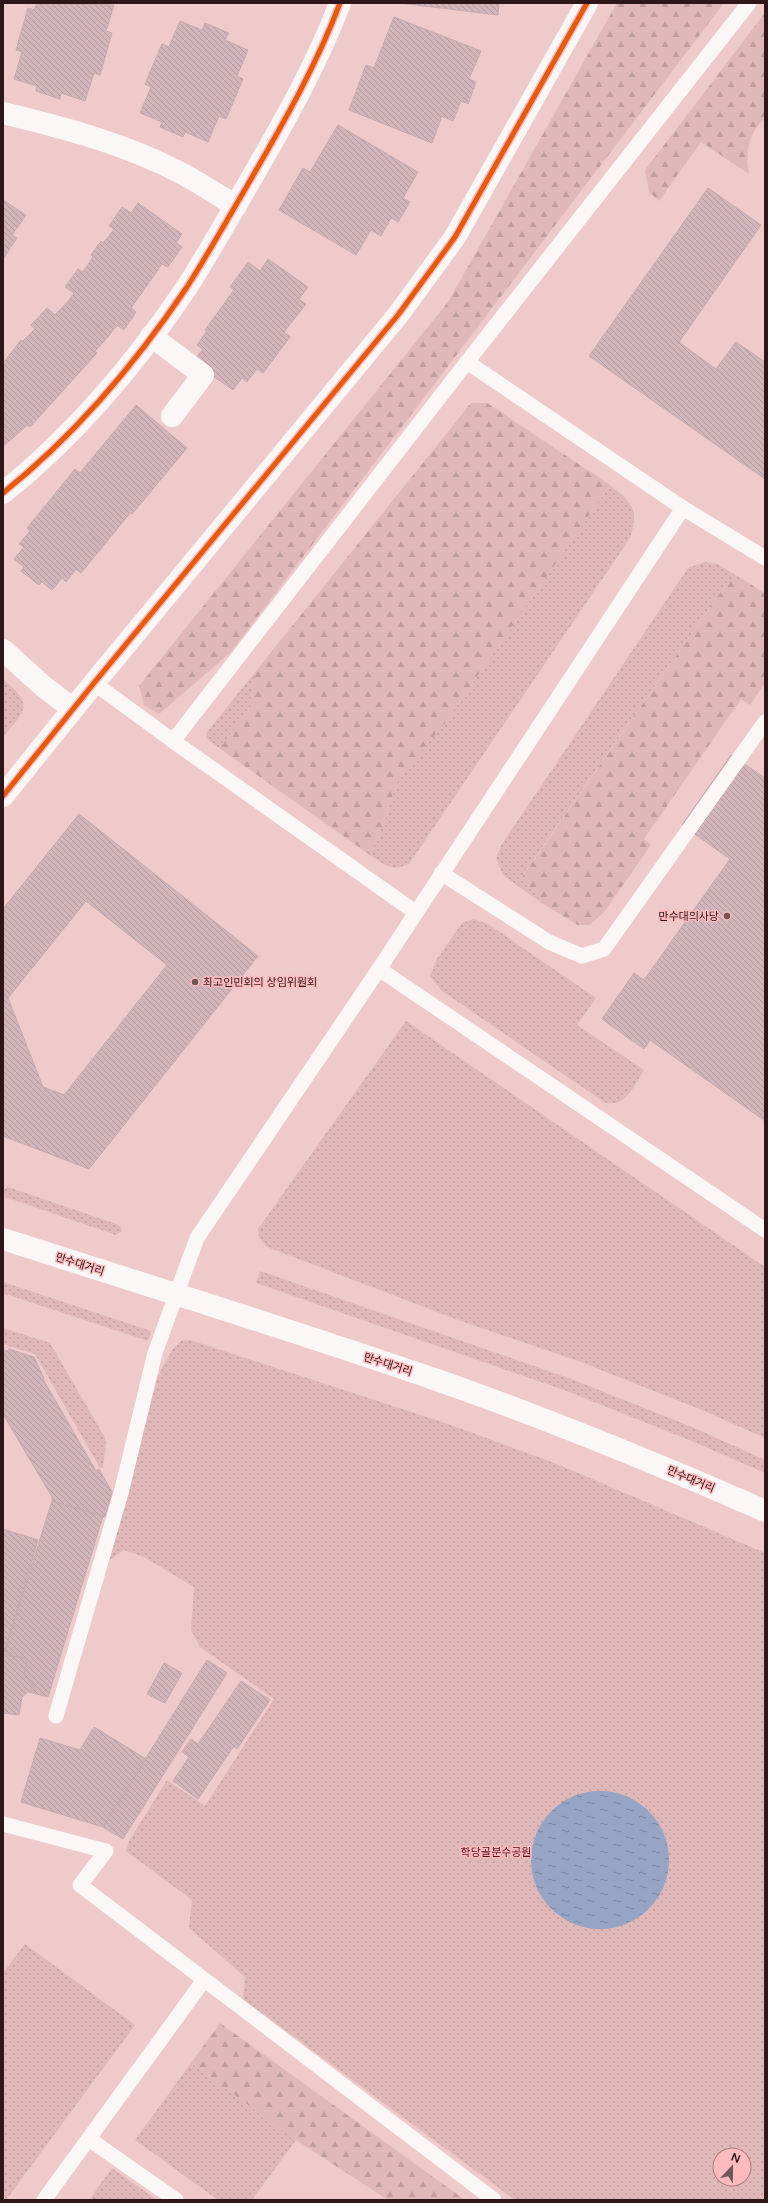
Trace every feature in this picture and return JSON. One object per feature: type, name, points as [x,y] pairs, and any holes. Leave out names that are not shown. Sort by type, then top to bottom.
[{"type":"street","points":[[3,493],[25,476],[73,429],[127,368],[186,287],[236,206],[284,123],[340,3]]},
{"type":"street","points":[[3,796],[94,682],[398,315],[455,237],[587,3]]},
{"type":"street","points":[[3,114],[67,128],[122,147],[182,174],[236,206]]},
{"type":"street","points":[[151,336],[203,375],[172,416]]},
{"type":"street","points":[[3,650],[43,686],[73,709]]},
{"type":"street","name":"만수대거리","points":[[3,1239],[176,1294],[439,1381],[553,1423],[671,1470],[765,1511]]},
{"type":"lane","points":[[173,741],[467,362],[749,3]]},
{"type":"lane","points":[[467,362],[683,508],[765,558]]},
{"type":"lane","points":[[56,1716],[121,1493],[156,1353],[197,1238],[379,969],[415,912],[683,508]]},
{"type":"lane","points":[[94,682],[173,741],[415,912]]},
{"type":"lane","points":[[441,873],[549,942],[582,956],[604,949],[765,722]]},
{"type":"lane","points":[[379,969],[765,1230]]},
{"type":"lane","points":[[3,1824],[106,1851],[80,1885],[494,2200]]},
{"type":"lane","points":[[44,2200],[204,1980]]},
{"type":"lane","points":[[89,2139],[176,2200]]},
{"type":"green space","points":[[617,3],[724,3],[230,653],[159,714],[144,705],[139,686],[448,302]]},
{"type":"green space","points":[[765,13],[765,119],[759,124],[751,137],[747,159],[749,174],[701,142],[659,201],[649,192],[645,170]]},
{"type":"green space","points":[[471,403],[487,403],[610,485],[442,727],[411,762],[396,784],[386,817],[370,855],[219,748],[248,713],[256,671]]},
{"type":"green space","points":[[610,485],[629,502],[632,508],[634,520],[630,538],[409,864],[393,867],[384,864],[370,855],[386,817],[396,784],[411,762],[442,727]]},
{"type":"green space","points":[[705,562],[717,564],[749,583],[729,580],[522,876],[543,904],[503,875],[496,858],[502,844],[688,568]]},
{"type":"green space","points":[[729,580],[749,583],[765,594],[765,683],[750,705],[741,699],[644,839],[651,845],[604,912],[590,925],[578,925],[543,904],[522,877]]},
{"type":"green space","points":[[256,671],[248,713],[219,748],[206,738],[207,732]]},
{"type":"green space","points":[[3,679],[19,695],[23,702],[23,708],[17,720],[3,737]]},
{"type":"green space","points":[[474,919],[488,924],[596,998],[577,1025],[644,1070],[628,1095],[618,1102],[604,1102],[442,991],[430,976],[437,959],[462,923]]},
{"type":"green space","points":[[406,1021],[765,1267],[765,1438],[702,1410],[581,1362],[461,1321],[267,1247],[259,1238],[258,1229]]},
{"type":"green space","points":[[8,1187],[119,1225],[122,1231],[116,1235],[5,1197],[3,1190]]},
{"type":"green space","points":[[260,1271],[571,1379],[692,1427],[765,1460],[765,1473],[687,1439],[567,1391],[256,1283]]},
{"type":"green space","points":[[3,1282],[151,1331],[148,1341],[3,1293]]},
{"type":"green space","points":[[3,1328],[50,1343],[104,1436],[106,1443],[103,1468],[100,1468],[35,1354],[3,1344]]},
{"type":"green space","name":"학당골분수공원","points":[[190,1340],[451,1425],[557,1464],[765,1553],[765,2200],[515,2200],[243,1999],[245,1977],[189,1928],[192,1900],[126,1851],[129,1841],[167,1780],[205,1806],[274,1699],[200,1647],[191,1630],[194,1587],[144,1557],[124,1550],[107,1562],[158,1376],[172,1350],[181,1341]]},
{"type":"green space","points":[[25,1944],[135,2025],[6,2200],[3,2200],[3,1973]]},
{"type":"green space","points":[[220,2023],[465,2200],[388,2200],[296,2140],[191,2063]]},
{"type":"green space","points":[[191,2063],[296,2140],[252,2200],[218,2200],[135,2140]]},
{"type":"green space","points":[[112,2168],[157,2200],[89,2200]]},
{"type":"water","points":[[600,1791],[620,1794],[632,1799],[649,1811],[661,1828],[666,1840],[669,1860],[666,1880],[661,1892],[649,1909],[632,1921],[620,1926],[600,1929],[580,1926],[568,1921],[551,1909],[539,1892],[534,1880],[531,1860],[534,1840],[539,1828],[551,1811],[568,1799],[580,1794]]},
{"type":"building","points":[[37,3],[114,5],[106,31],[112,33],[100,75],[94,73],[85,101],[61,93],[60,99],[36,91],[37,86],[14,79],[22,52],[16,50],[28,8],[34,10]]},
{"type":"building","points":[[400,3],[499,3],[498,15]]},
{"type":"building","points":[[394,17],[481,51],[469,79],[476,82],[468,104],[461,101],[453,121],[442,116],[432,143],[349,110],[366,65],[374,68]]},
{"type":"building","points":[[180,21],[202,30],[205,23],[229,33],[225,40],[248,50],[237,76],[243,79],[226,119],[219,116],[208,142],[185,132],[183,137],[160,127],[162,122],[140,113],[151,87],[145,84],[162,44],[169,47]]},
{"type":"building","points":[[338,125],[418,172],[403,198],[410,202],[398,222],[391,218],[381,236],[371,230],[356,255],[279,210],[303,168],[310,172]]},
{"type":"building","points":[[708,188],[761,225],[679,342],[716,369],[736,342],[765,362],[765,479],[589,356]]},
{"type":"building","points":[[3,200],[26,215],[12,235],[17,238],[3,259]]},
{"type":"building","points":[[138,203],[182,234],[176,243],[182,247],[168,267],[162,264],[131,308],[136,312],[124,330],[117,325],[108,337],[69,300],[74,293],[65,287],[78,269],[83,272],[93,257],[91,255],[101,241],[103,243],[114,229],[109,226],[122,207],[131,213]]},
{"type":"building","points":[[268,259],[308,287],[299,299],[306,304],[284,332],[290,337],[263,373],[257,369],[247,382],[242,378],[233,390],[193,362],[203,349],[197,345],[207,331],[205,330],[234,290],[230,287],[248,262],[260,271]]},
{"type":"building","points":[[69,300],[108,337],[95,351],[97,353],[30,427],[27,425],[14,437],[3,425],[4,362],[21,340],[23,341],[35,329],[31,325],[47,308],[55,315]]},
{"type":"building","points":[[136,405],[187,448],[104,545],[50,500],[75,469],[80,473]]},
{"type":"building","points":[[3,425],[14,437],[3,446]]},
{"type":"building","points":[[50,500],[104,545],[81,573],[76,569],[66,582],[62,578],[52,590],[42,582],[39,585],[21,571],[24,567],[14,559],[24,547],[19,544],[30,531],[27,528]]},
{"type":"building","name":"만수대의사당","points":[[731,755],[765,778],[765,1121],[650,1040],[644,1049],[602,1019],[634,973],[644,980],[730,859],[682,825]]},
{"type":"building","name":"최고인민회의 상임위원회","points":[[79,814],[258,956],[89,1169],[3,1136],[3,909]],"holes":[[[86,901],[167,965],[64,1095],[43,1087],[8,998]]]},
{"type":"building","points":[[9,1349],[34,1357],[44,1378],[43,1379],[96,1471],[99,1469],[112,1492],[105,1517],[52,1501],[52,1497],[3,1414],[3,1350],[8,1351]]},
{"type":"building","points":[[52,1501],[103,1516],[48,1697],[29,1692],[34,1687],[24,1675],[27,1658],[9,1656],[5,1651]]},
{"type":"building","points":[[3,1529],[38,1540],[5,1651],[3,1648]]},
{"type":"building","points":[[3,1648],[9,1656],[27,1658],[24,1675],[34,1687],[22,1697],[19,1715],[3,1713]]},
{"type":"building","points":[[207,1660],[227,1673],[123,1839],[103,1827]]},
{"type":"building","points":[[164,1663],[182,1673],[165,1703],[147,1694]]},
{"type":"building","points":[[241,1681],[270,1700],[237,1749],[234,1746],[198,1799],[173,1781],[189,1757],[182,1752],[191,1739],[198,1744]]},
{"type":"building","points":[[94,1727],[146,1759],[103,1827],[21,1802],[40,1738],[80,1750]]},
{"type":"cycle path","points":[[3,493],[29,471],[79,423],[125,371],[187,287],[285,119],[331,27],[340,3]]},
{"type":"cycle path","points":[[3,796],[94,683],[398,315],[455,237],[587,3]]},
{"type":"place","name":"만수대의사당","points":[[727,916]]},
{"type":"place","name":"최고인민회의 상임위원회","points":[[195,982]]}]
